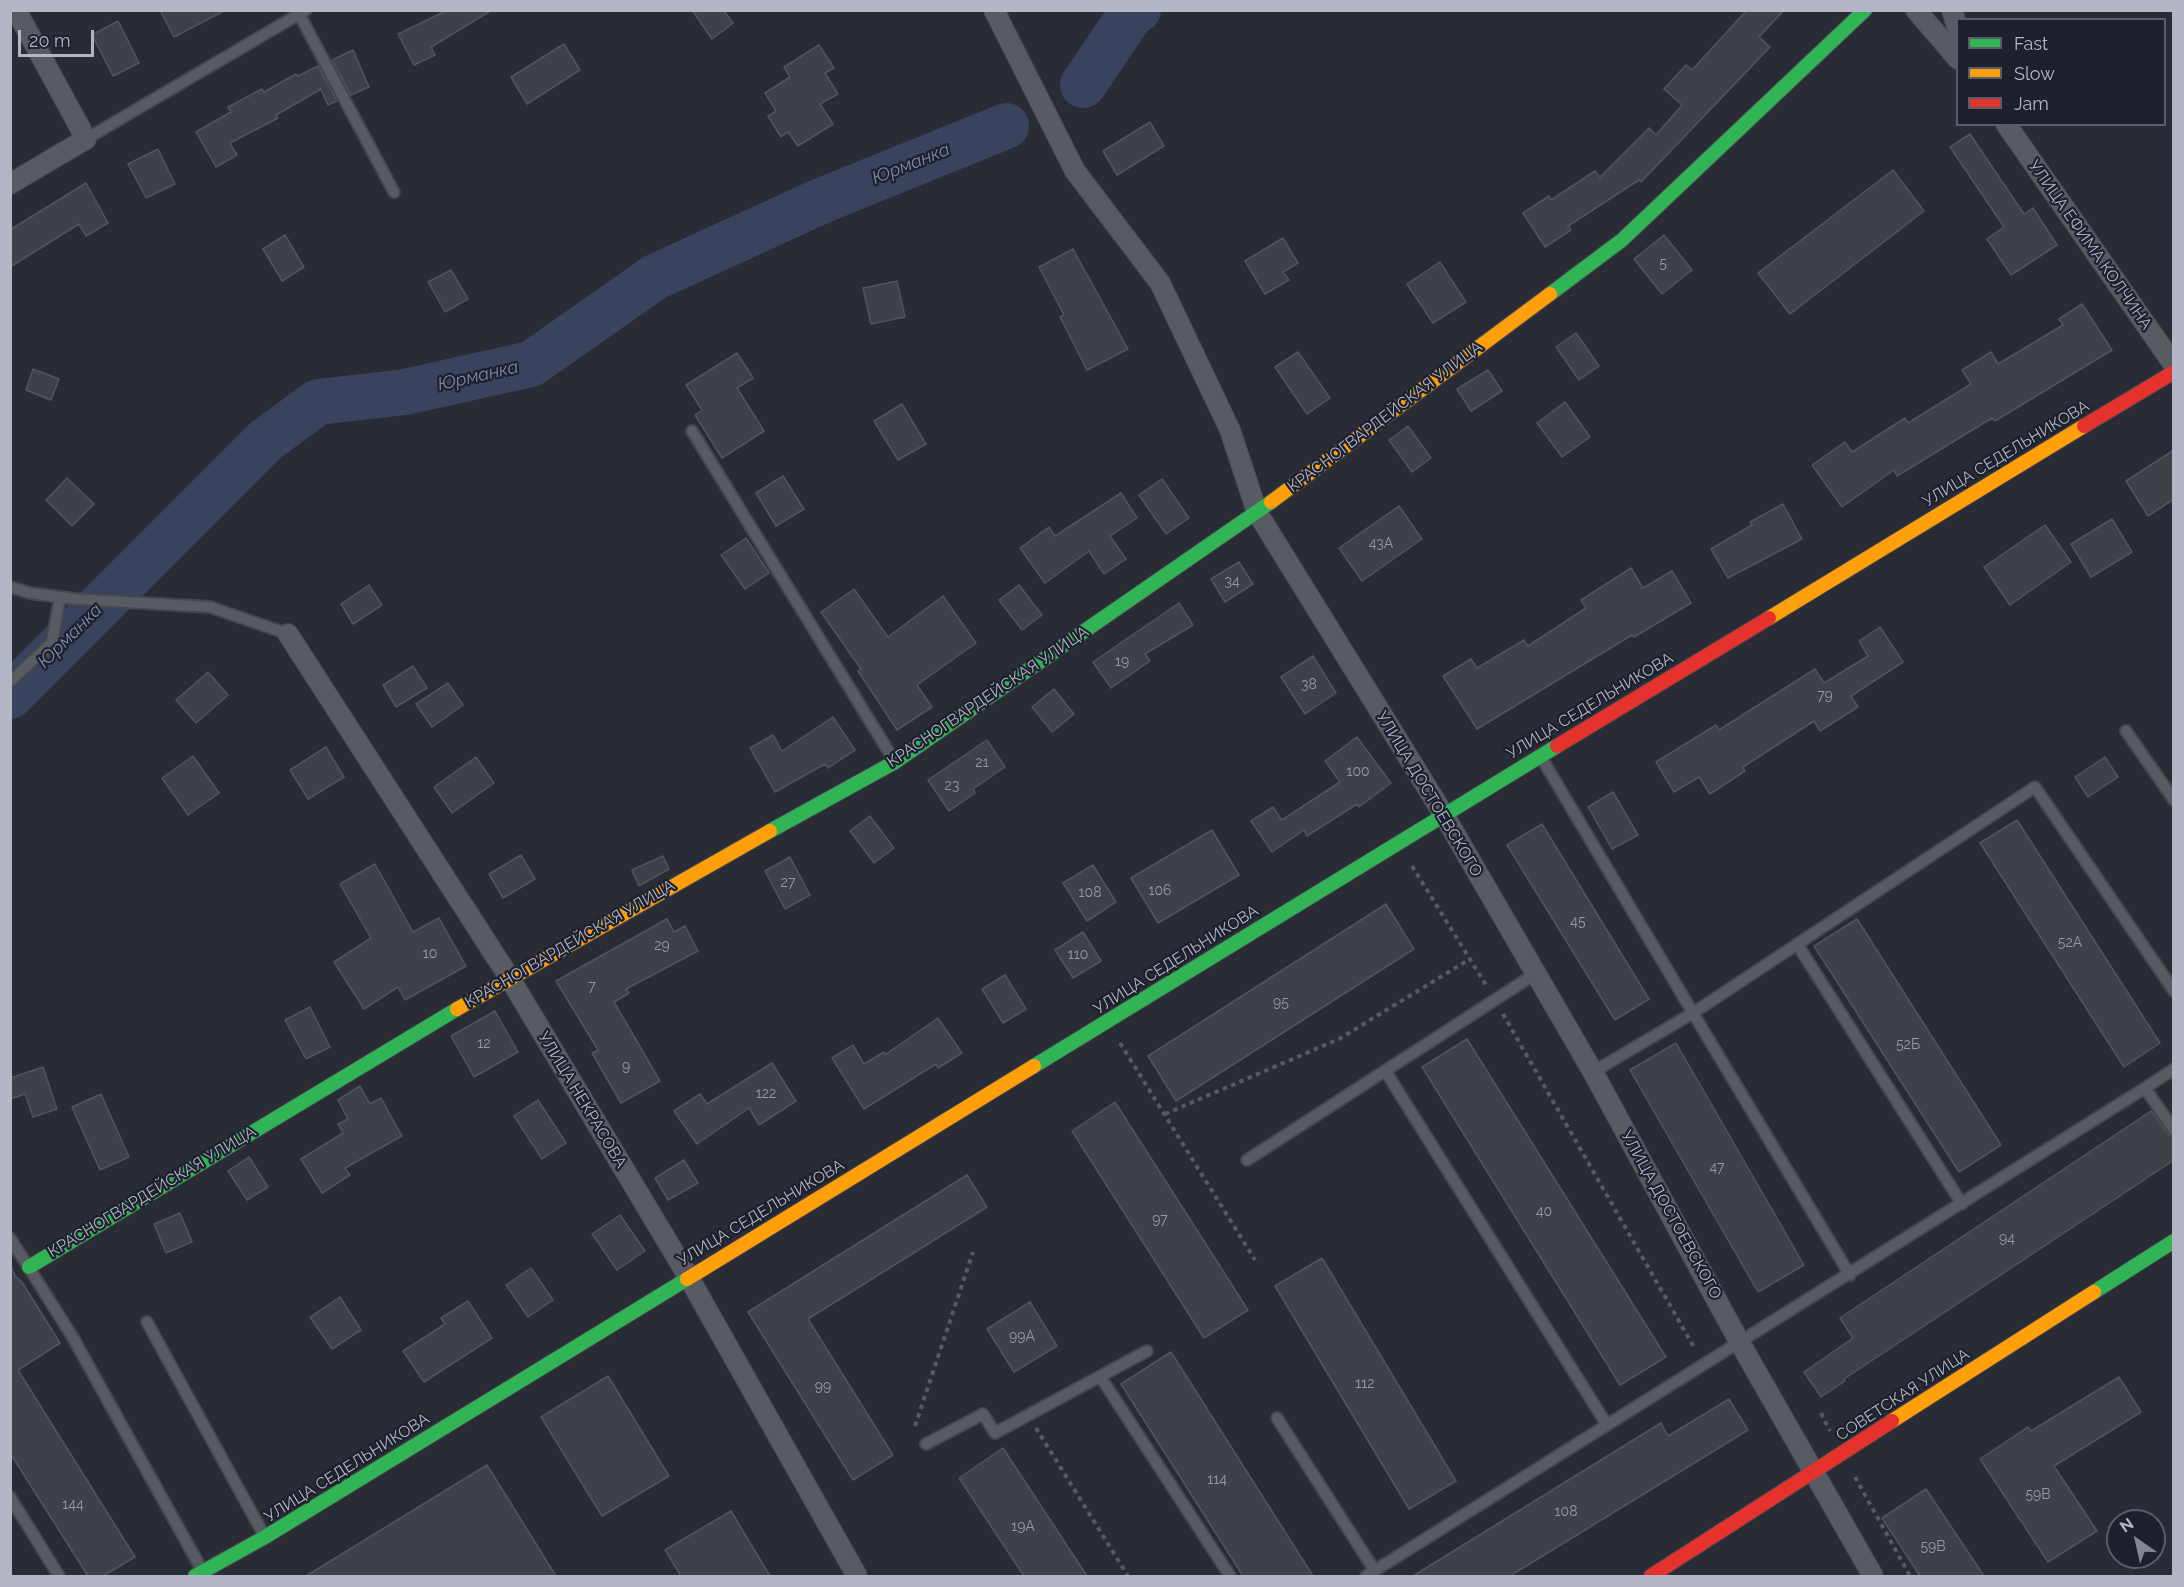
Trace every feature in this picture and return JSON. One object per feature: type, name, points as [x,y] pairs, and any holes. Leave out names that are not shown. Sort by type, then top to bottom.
[{"type":"street","points":[[10,184],[86,139],[16,10]]},
{"type":"street","name":"УЛИЦА ДОСТОЕВСКОГО","points":[[994,10],[1075,171],[1160,283],[1230,430],[1257,512],[1444,815],[1593,1072],[1740,1343],[1873,1576]]},
{"type":"street","name":"КРАСНОГВАРДЕЙСКАЯ УЛИЦА","points":[[29,1267],[509,977],[895,762],[1257,512],[1622,240],[1865,10]]},
{"type":"street","points":[[1916,10],[1956,57]]},
{"type":"street","name":"УЛИЦА ЕФИМА КОЛЧИНА","points":[[2007,126],[2174,365]]},
{"type":"street","name":"УЛИЦА СЕДЕЛЬНИКОВА","points":[[199,1574],[265,1537],[1540,756],[2174,372]]},
{"type":"street","name":"УЛИЦА НЕКРАСОВА","points":[[288,634],[509,977],[688,1276],[858,1576]]},
{"type":"street","name":"СОВЕТСКАЯ УЛИЦА","points":[[1651,1576],[2174,1241]]},
{"type":"lane","points":[[86,139],[303,12],[394,192]]},
{"type":"lane","points":[[692,431],[895,762]]},
{"type":"lane","points":[[10,587],[30,593],[60,597],[210,607],[288,634]]},
{"type":"lane","points":[[10,682],[52,642],[60,597]]},
{"type":"lane","points":[[2126,731],[2174,800]]},
{"type":"lane","points":[[1540,756],[1850,1275]]},
{"type":"lane","points":[[1593,1072],[1693,1013],[2036,787],[2174,991]]},
{"type":"lane","points":[[1797,944],[1962,1204]]},
{"type":"lane","points":[[1247,1160],[1535,974]]},
{"type":"lane","points":[[1277,1418],[1370,1574],[1850,1275],[2174,1069]]},
{"type":"lane","points":[[1386,1072],[1607,1425]]},
{"type":"lane","points":[[2145,1088],[2174,1130]]},
{"type":"lane","points":[[10,1238],[72,1336],[199,1574]]},
{"type":"lane","points":[[147,1322],[265,1537]]},
{"type":"lane","points":[[926,1444],[983,1414],[995,1432],[1147,1352]]},
{"type":"lane","points":[[1100,1376],[1230,1576]]},
{"type":"lane","points":[[10,1497],[59,1576]]},
{"type":"path","points":[[1398,843],[1496,1000],[1704,1365]]},
{"type":"path","points":[[1164,1114],[1339,1039],[1470,959]]},
{"type":"path","points":[[1107,1022],[1256,1260]]},
{"type":"path","points":[[915,1426],[973,1252]]},
{"type":"path","points":[[1821,1413],[1910,1576]]},
{"type":"path","points":[[1028,1415],[1128,1576]]},
{"type":"building","points":[[160,10],[226,10],[174,37]]},
{"type":"building","points":[[448,10],[492,10],[431,47],[435,55],[414,65],[398,34]]},
{"type":"building","points":[[692,10],[723,10],[733,23],[712,39]]},
{"type":"building","points":[[1747,10],[1784,10],[1759,37],[1770,47],[1641,182],[1639,180],[1568,226],[1571,230],[1545,247],[1523,213],[1549,196],[1551,200],[1595,171],[1600,177],[1649,128],[1656,135],[1682,105],[1664,89],[1686,65],[1692,70]]},
{"type":"building","points":[[118,21],[139,63],[113,76],[92,35]]},
{"type":"building","points":[[564,44],[580,70],[527,104],[511,77]]},
{"type":"building","points":[[819,45],[834,68],[825,73],[838,94],[820,104],[833,124],[798,146],[788,132],[781,137],[768,116],[776,111],[765,93],[790,77],[784,67]]},
{"type":"building","points":[[353,50],[369,87],[351,95],[332,60]]},
{"type":"building","points":[[318,66],[337,101],[328,105],[321,89],[276,115],[278,118],[230,143],[237,155],[216,167],[196,132],[231,112],[228,107],[262,89],[264,92],[296,74],[298,76]]},
{"type":"building","points":[[1150,122],[1164,146],[1117,175],[1103,151]]},
{"type":"building","points":[[1970,134],[2024,214],[2033,208],[2057,245],[2011,275],[1987,239],[2004,227],[1950,147]]},
{"type":"building","points":[[158,149],[175,184],[146,198],[128,164]]},
{"type":"building","points":[[1893,170],[1924,211],[1790,314],[1758,273]]},
{"type":"building","points":[[86,183],[108,223],[86,236],[79,224],[10,267],[10,230]]},
{"type":"building","points":[[285,235],[304,267],[282,281],[263,249]]},
{"type":"building","points":[[1664,235],[1692,270],[1662,294],[1634,259]]},
{"type":"building","points":[[1283,238],[1298,263],[1283,272],[1289,280],[1265,294],[1245,261]]},
{"type":"building","points":[[1073,249],[1128,349],[1087,370],[1060,317],[1064,315],[1039,267]]},
{"type":"building","points":[[1440,262],[1466,302],[1433,323],[1407,284]]},
{"type":"building","points":[[451,270],[468,299],[445,312],[428,282]]},
{"type":"building","points":[[897,281],[905,317],[871,324],[863,288]]},
{"type":"building","points":[[2082,304],[2112,350],[1995,421],[1992,418],[1897,476],[1894,470],[1842,507],[1812,465],[1845,442],[1852,452],[1905,418],[1908,423],[1971,384],[1962,370],[1991,352],[1998,364],[2063,325],[2059,319]]},
{"type":"building","points":[[1576,333],[1599,366],[1579,380],[1556,347]]},
{"type":"building","points":[[1298,352],[1330,398],[1307,414],[1275,367]]},
{"type":"building","points":[[737,353],[753,378],[737,388],[764,431],[722,458],[695,415],[702,410],[686,385]]},
{"type":"building","points":[[33,369],[59,379],[51,400],[26,390]]},
{"type":"building","points":[[1488,370],[1502,391],[1471,411],[1457,389]]},
{"type":"building","points":[[1565,402],[1590,437],[1562,457],[1537,423]]},
{"type":"building","points":[[902,404],[926,444],[898,460],[874,421]]},
{"type":"building","points":[[1408,426],[1431,458],[1412,472],[1389,440]]},
{"type":"building","points":[[2174,450],[2174,499],[2148,516],[2126,481]]},
{"type":"building","points":[[783,476],[804,509],[776,526],[756,493]]},
{"type":"building","points":[[67,478],[94,504],[72,526],[46,500]]},
{"type":"building","points":[[1162,479],[1189,518],[1166,534],[1139,495]]},
{"type":"building","points":[[1121,493],[1137,518],[1110,536],[1126,559],[1104,574],[1089,551],[1045,583],[1020,548],[1049,527],[1055,536]]},
{"type":"building","points":[[1783,504],[1802,539],[1728,578],[1711,549],[1752,525],[1750,522]]},
{"type":"building","points":[[1399,506],[1422,539],[1362,581],[1339,548]]},
{"type":"building","points":[[2112,519],[2132,552],[2091,577],[2071,544]]},
{"type":"building","points":[[2045,525],[2071,562],[2010,605],[1984,567]]},
{"type":"building","points":[[746,538],[769,573],[745,589],[721,555]]},
{"type":"building","points":[[1239,562],[1253,584],[1225,602],[1211,579]]},
{"type":"building","points":[[1631,568],[1643,588],[1672,571],[1691,603],[1634,637],[1632,635],[1477,729],[1443,676],[1471,659],[1477,668],[1524,640],[1528,646],[1586,608],[1581,600]]},
{"type":"building","points":[[369,585],[382,605],[353,624],[341,604]]},
{"type":"building","points":[[1019,585],[1042,615],[1022,630],[999,600]]},
{"type":"building","points":[[854,589],[888,637],[943,596],[976,643],[917,685],[932,707],[897,730],[858,671],[861,669],[821,612]]},
{"type":"building","points":[[1179,603],[1193,625],[1145,654],[1150,661],[1111,688],[1093,662]]},
{"type":"building","points":[[1880,627],[1903,662],[1851,696],[1858,707],[1820,731],[1814,721],[1743,767],[1745,771],[1710,794],[1699,777],[1674,792],[1656,762],[1716,725],[1719,730],[1815,669],[1824,683],[1868,656],[1859,641]]},
{"type":"building","points":[[1313,656],[1336,693],[1305,714],[1281,677]]},
{"type":"building","points":[[413,666],[427,688],[396,707],[383,685]]},
{"type":"building","points":[[208,672],[228,695],[196,723],[176,700]]},
{"type":"building","points":[[448,683],[463,705],[432,727],[416,704]]},
{"type":"building","points":[[1054,689],[1074,714],[1052,732],[1032,707]]},
{"type":"building","points":[[833,717],[855,750],[828,768],[825,764],[775,792],[750,748],[773,735],[782,751]]},
{"type":"building","points":[[1357,737],[1391,783],[1359,807],[1357,804],[1307,836],[1304,830],[1272,852],[1251,821],[1273,807],[1282,820],[1340,782],[1325,761]]},
{"type":"building","points":[[987,740],[1005,767],[973,789],[975,793],[949,811],[928,780]]},
{"type":"building","points":[[326,747],[344,777],[308,799],[290,770]]},
{"type":"building","points":[[193,756],[219,793],[188,815],[162,778]]},
{"type":"building","points":[[476,757],[494,783],[452,813],[434,787]]},
{"type":"building","points":[[2105,757],[2118,777],[2088,797],[2075,777]]},
{"type":"building","points":[[1613,792],[1638,835],[1612,849],[1588,807]]},
{"type":"building","points":[[870,816],[894,848],[874,863],[850,831]]},
{"type":"building","points":[[2017,820],[2160,1043],[2124,1067],[1980,843]]},
{"type":"building","points":[[1542,824],[1649,999],[1615,1020],[1507,845]]},
{"type":"building","points":[[1212,830],[1239,875],[1158,923],[1131,878]]},
{"type":"building","points":[[521,855],[535,879],[503,898],[489,874]]},
{"type":"building","points":[[663,856],[669,869],[639,886],[632,870]]},
{"type":"building","points":[[790,857],[810,895],[785,909],[765,871]]},
{"type":"building","points":[[375,864],[413,932],[439,918],[466,966],[405,1000],[398,987],[364,1009],[334,962],[371,938],[340,884]]},
{"type":"building","points":[[1093,865],[1116,902],[1087,921],[1063,883]]},
{"type":"building","points":[[1386,904],[1414,949],[1176,1101],[1148,1056]]},
{"type":"building","points":[[667,919],[674,932],[685,926],[698,951],[626,989],[629,993],[614,1002],[660,1081],[621,1103],[592,1053],[598,1050],[556,981]]},
{"type":"building","points":[[1857,919],[2001,1145],[1959,1172],[1814,946]]},
{"type":"building","points":[[1083,932],[1101,961],[1073,978],[1055,950]]},
{"type":"building","points":[[1005,975],[1026,1009],[1003,1023],[982,989]]},
{"type":"building","points":[[310,1007],[330,1047],[306,1059],[285,1020]]},
{"type":"building","points":[[495,1011],[518,1052],[474,1077],[451,1036]]},
{"type":"building","points":[[938,1018],[962,1053],[938,1068],[936,1064],[864,1109],[832,1058],[853,1045],[864,1064],[884,1052],[886,1054]]},
{"type":"building","points":[[1467,1039],[1666,1357],[1620,1385],[1422,1067]]},
{"type":"building","points":[[1676,1043],[1804,1265],[1758,1292],[1630,1070]]},
{"type":"building","points":[[772,1063],[796,1101],[759,1125],[749,1108],[697,1144],[674,1111],[700,1094],[707,1104]]},
{"type":"building","points":[[43,1067],[57,1109],[33,1117],[25,1094],[10,1099],[10,1078]]},
{"type":"building","points":[[360,1086],[370,1104],[381,1098],[402,1136],[345,1168],[350,1175],[322,1193],[301,1159],[343,1133],[338,1124],[348,1119],[338,1100]]},
{"type":"building","points":[[101,1094],[129,1157],[100,1170],[72,1107]]},
{"type":"building","points":[[538,1100],[566,1143],[542,1159],[514,1116]]},
{"type":"building","points":[[1115,1102],[1248,1310],[1204,1338],[1072,1131]]},
{"type":"building","points":[[2151,1111],[2168,1134],[2174,1137],[2174,1160],[1844,1379],[1845,1381],[1821,1397],[1804,1372],[1853,1338],[1840,1318]]},
{"type":"building","points":[[249,1157],[268,1187],[247,1200],[228,1171]]},
{"type":"building","points":[[684,1160],[698,1183],[668,1200],[655,1178]]},
{"type":"building","points":[[967,1175],[987,1207],[808,1319],[893,1455],[853,1480],[748,1312]]},
{"type":"building","points":[[180,1213],[192,1242],[166,1253],[154,1224]]},
{"type":"building","points":[[620,1215],[645,1251],[617,1270],[592,1234]]},
{"type":"building","points":[[1322,1258],[1456,1481],[1409,1509],[1275,1286]]},
{"type":"building","points":[[10,1263],[15,1276],[22,1282],[60,1343],[18,1370],[135,1557],[103,1576],[88,1576],[10,1453]]},
{"type":"building","points":[[531,1268],[553,1300],[528,1317],[506,1285]]},
{"type":"building","points":[[340,1297],[361,1330],[332,1349],[310,1317]]},
{"type":"building","points":[[468,1301],[492,1338],[424,1382],[403,1351],[445,1324],[441,1318]]},
{"type":"building","points":[[1030,1302],[1057,1346],[1014,1372],[987,1329]]},
{"type":"building","points":[[1171,1352],[1313,1576],[1243,1576],[1121,1384]]},
{"type":"building","points":[[608,1376],[669,1476],[602,1516],[541,1417]]},
{"type":"building","points":[[2119,1377],[2141,1412],[2054,1466],[2097,1531],[2048,1562],[1980,1459],[2028,1427],[2031,1431]]},
{"type":"building","points":[[1729,1399],[1748,1430],[1510,1576],[1413,1576],[1661,1423],[1668,1436]]},
{"type":"building","points":[[1003,1448],[1087,1576],[1024,1576],[959,1478]]},
{"type":"building","points":[[487,1465],[556,1576],[306,1576]]},
{"type":"building","points":[[1926,1489],[1984,1576],[1920,1576],[1882,1518]]},
{"type":"building","points":[[731,1511],[770,1576],[681,1576],[665,1550]]},
{"type":"waterway","name":"Юрманка","points":[[1083,85],[1131,14],[1138,10]]},
{"type":"waterway","name":"Юрманка","points":[[10,696],[266,440],[318,402],[405,392],[531,364],[655,277],[821,201],[1006,126]]},
{"type":"traffic: fast","points":[[1550,294],[1622,240],[1865,10]]},
{"type":"traffic: fast","points":[[770,831],[895,762],[1271,502]]},
{"type":"traffic: fast","points":[[1034,1066],[1557,746]]},
{"type":"traffic: fast","points":[[29,1267],[457,1009]]},
{"type":"traffic: fast","points":[[2094,1292],[2174,1241]]},
{"type":"traffic: fast","points":[[195,1576],[265,1537],[687,1279]]},
{"type":"traffic: slow","points":[[1271,502],[1550,294]]},
{"type":"traffic: slow","points":[[1769,618],[2084,426]]},
{"type":"traffic: slow","points":[[457,1009],[770,831]]},
{"type":"traffic: slow","points":[[687,1279],[1034,1066]]},
{"type":"traffic: slow","points":[[1892,1421],[2094,1292]]},
{"type":"traffic: jam","points":[[2084,426],[2174,372]]},
{"type":"traffic: jam","points":[[1557,746],[1769,618]]},
{"type":"traffic: jam","points":[[1651,1576],[1892,1421]]}]
